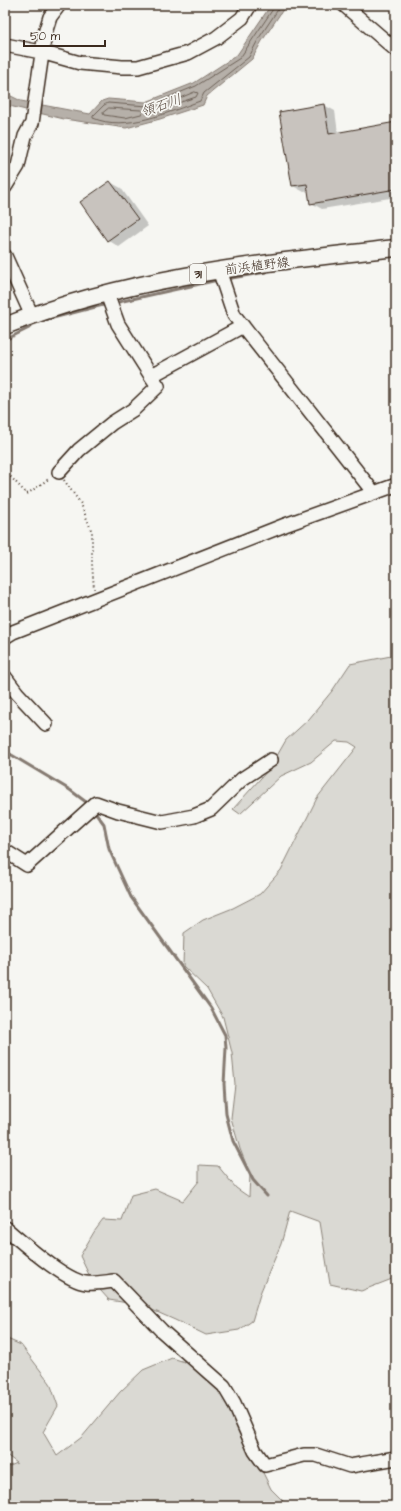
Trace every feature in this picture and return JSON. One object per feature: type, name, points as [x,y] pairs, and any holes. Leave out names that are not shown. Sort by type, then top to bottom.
[{"type":"main road","name":"前浜植野線","points":[[5,326],[32,316],[108,294],[219,270],[396,248]]},
{"type":"street","points":[[5,187],[18,166],[25,136],[32,123],[45,33],[50,17],[59,5]]},
{"type":"street","points":[[5,45],[41,56],[80,63],[138,67],[188,53],[216,38],[242,18],[250,5]]},
{"type":"street","points":[[344,5],[396,50]]},
{"type":"street","points":[[5,256],[32,316]]},
{"type":"street","points":[[219,270],[234,315],[374,494]]},
{"type":"street","points":[[59,472],[79,450],[112,423],[134,409],[158,386],[118,324],[108,294]]},
{"type":"street","points":[[151,376],[243,326]]},
{"type":"street","points":[[5,637],[13,632],[285,525],[396,485]]},
{"type":"street","points":[[5,677],[17,693],[46,724]]},
{"type":"street","points":[[5,851],[27,864],[96,803],[118,811],[162,822],[194,816],[211,809],[242,779],[271,760]]},
{"type":"street","points":[[5,1228],[36,1254],[69,1277],[85,1283],[114,1281],[162,1331],[224,1386],[234,1403],[255,1451],[265,1465],[304,1456],[316,1455],[350,1466],[396,1458]]},
{"type":"path","points":[[5,471],[27,494],[59,472],[81,504],[92,532],[92,564],[95,600]]},
{"type":"shaded area","points":[[396,655],[396,1280],[392,1279],[361,1291],[330,1284],[320,1222],[290,1211],[281,1244],[261,1291],[252,1321],[239,1330],[206,1335],[141,1305],[109,1300],[92,1281],[80,1256],[103,1220],[122,1221],[131,1195],[155,1189],[183,1201],[199,1181],[199,1165],[218,1166],[236,1188],[249,1197],[250,1174],[240,1149],[231,1118],[235,1084],[232,1053],[223,1017],[207,989],[183,966],[184,933],[203,920],[233,908],[260,894],[281,870],[317,798],[357,747],[349,742],[336,741],[311,762],[281,776],[240,814],[233,809],[270,768],[286,740],[309,719],[332,691],[350,664]]},
{"type":"shaded area","points":[[5,1338],[21,1345],[50,1383],[58,1406],[43,1432],[57,1456],[82,1437],[120,1392],[143,1370],[172,1358],[201,1367],[221,1391],[271,1489],[288,1506],[5,1506],[5,1468],[17,1463],[5,1454]]},
{"type":"water","name":"領石川","points":[[271,5],[286,5],[252,59],[207,96],[203,105],[126,128],[64,119],[5,105],[5,93],[21,101],[90,114],[102,101],[108,99],[146,102],[194,83],[237,55]]},
{"type":"building","points":[[324,104],[329,134],[396,122],[396,189],[310,204],[307,184],[292,186],[279,112]]},
{"type":"building","points":[[110,181],[138,219],[107,241],[80,202]]},
{"type":"waterway","points":[[226,279],[266,272]]},
{"type":"waterway","points":[[114,303],[218,280]]},
{"type":"waterway","points":[[45,320],[107,304]]},
{"type":"waterway","points":[[5,340],[29,328],[31,323]]},
{"type":"waterway","points":[[5,751],[70,790],[90,805]]},
{"type":"waterway","points":[[93,809],[104,824],[109,849],[131,897],[211,1008],[225,1035],[226,1048],[224,1084],[226,1114],[233,1141],[253,1180],[267,1196]]}]
